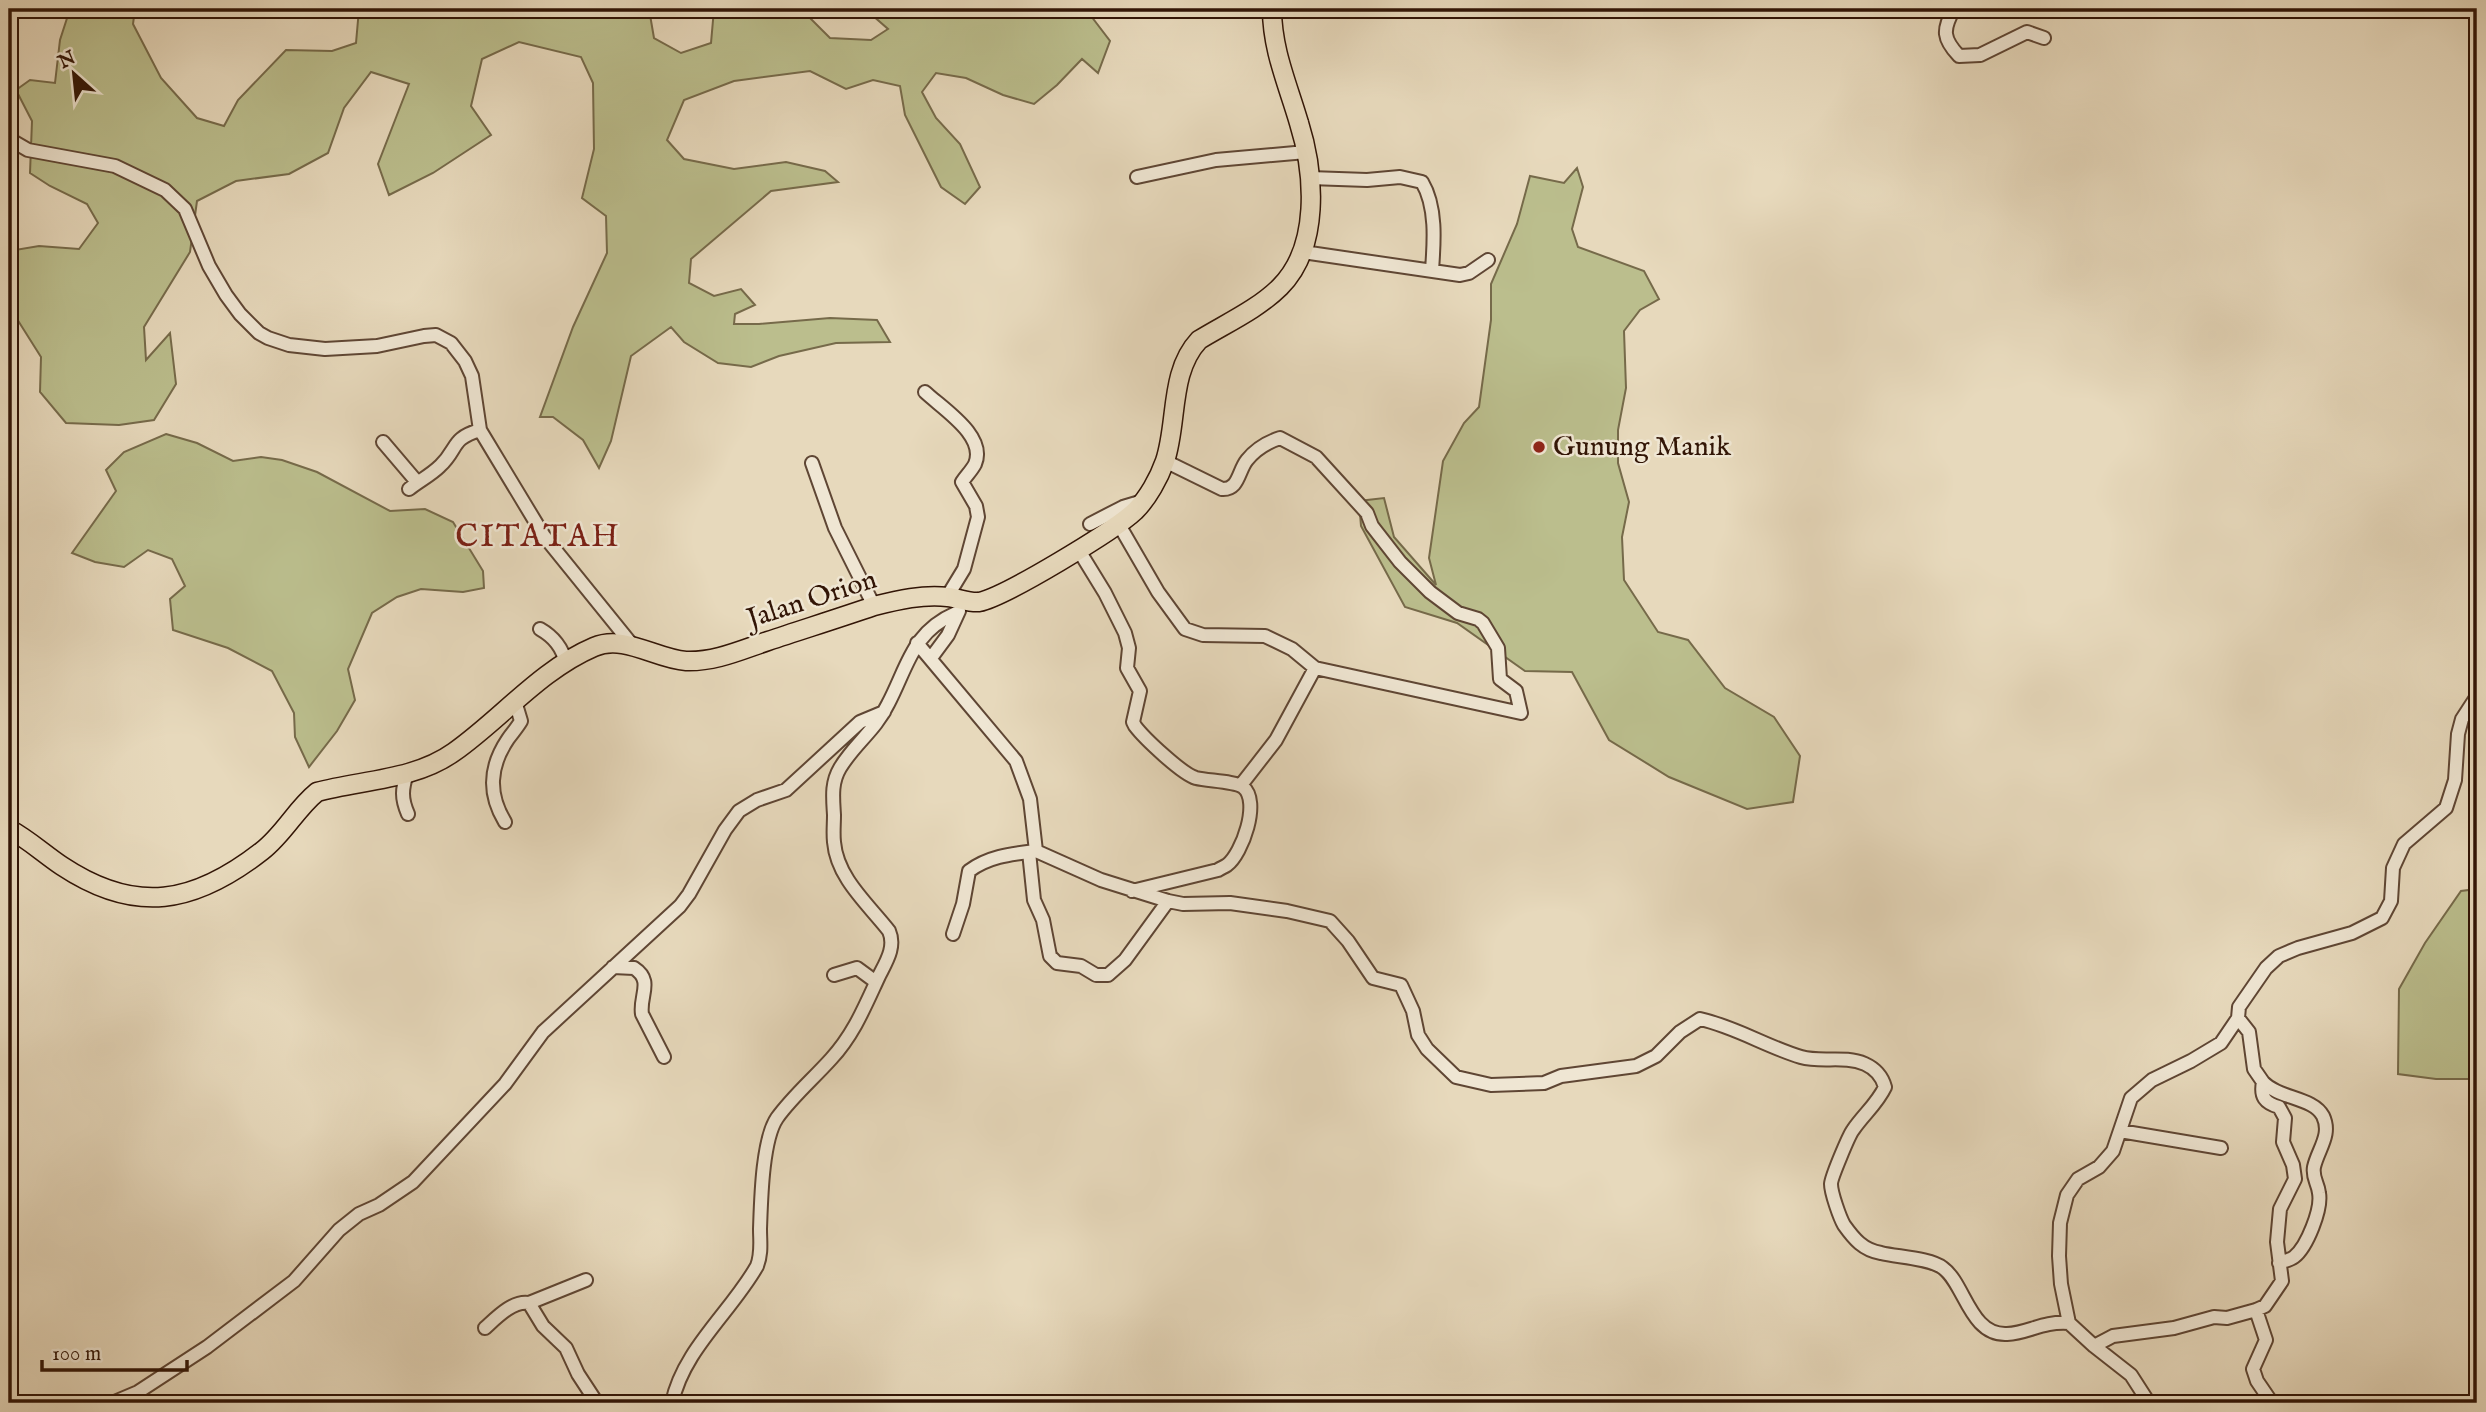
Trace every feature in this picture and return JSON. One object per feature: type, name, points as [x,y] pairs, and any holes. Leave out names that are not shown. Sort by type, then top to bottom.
[{"type":"highway","points":[[973,602],[994,597],[1078,549],[1134,512],[1144,501],[1165,461],[1179,377],[1191,348],[1199,340],[1278,289],[1292,273],[1303,252],[1310,211],[1310,178],[1300,125],[1280,65],[1272,9]]},
{"type":"highway","name":"Jalan Orion","points":[[9,829],[86,881],[136,897],[177,896],[203,887],[262,851],[278,838],[307,800],[317,792],[407,773],[453,753],[515,701],[566,663],[596,646],[611,643],[633,646],[670,659],[706,661],[902,599],[947,597],[973,602]]},
{"type":"street","points":[[1954,9],[1945,31],[1948,44],[1959,56],[1980,55],[2027,32],[2045,38]]},
{"type":"street","points":[[9,139],[28,150],[114,166],[165,190],[185,209],[209,266],[226,295],[258,333],[268,338],[289,345],[325,348],[377,346],[436,335],[456,348],[472,376],[481,430],[544,536],[633,646]]},
{"type":"street","points":[[1136,177],[1216,160],[1306,152]]},
{"type":"street","points":[[1310,178],[1367,180],[1400,177],[1420,180],[1425,185],[1431,211],[1434,243],[1432,270]]},
{"type":"street","points":[[1303,252],[1460,275],[1469,273],[1488,260]]},
{"type":"street","points":[[925,392],[967,429],[976,447],[975,464],[962,482],[976,506],[978,517],[964,569],[947,597]]},
{"type":"street","points":[[383,442],[413,486],[439,468],[454,444],[462,437],[481,430]]},
{"type":"street","points":[[1118,523],[1158,593],[1185,629],[1203,635],[1265,636],[1292,649],[1314,668],[1521,713],[1516,691],[1500,679],[1498,648],[1483,623],[1458,613],[1430,592],[1400,562],[1371,526],[1367,513],[1315,457],[1280,438],[1265,444],[1247,460],[1234,486],[1229,489],[1222,489],[1165,461]]},
{"type":"street","points":[[812,463],[835,528],[874,606]]},
{"type":"street","points":[[1090,524],[1123,507],[1144,501]]},
{"type":"street","points":[[1078,549],[1125,633],[1129,654],[1127,668],[1139,685],[1141,695],[1133,722],[1135,726],[1192,777],[1241,785],[1247,791],[1251,802],[1249,822],[1237,853],[1228,865],[1131,891]]},
{"type":"street","points":[[672,1403],[677,1386],[694,1356],[757,1266],[761,1256],[760,1227],[765,1161],[775,1120],[843,1045],[859,1022],[889,955],[892,938],[884,924],[845,877],[834,842],[833,784],[849,755],[877,726],[917,643],[941,620],[973,602]]},
{"type":"street","points":[[930,658],[948,635],[956,613]]},
{"type":"street","points":[[540,629],[558,644],[566,663]]},
{"type":"street","points":[[917,643],[1016,761],[1030,799],[1034,900],[1043,920],[1051,956],[1057,963],[1081,965],[1096,975],[1108,975],[1125,960],[1168,901]]},
{"type":"street","points":[[1241,785],[1276,740],[1314,668]]},
{"type":"street","points":[[2149,1403],[2131,1375],[2069,1323],[2061,1283],[2058,1237],[2067,1195],[2078,1179],[2099,1167],[2113,1151],[2131,1098],[2152,1080],[2221,1043],[2238,1018],[2239,1007],[2251,987],[2279,956],[2352,933],[2382,918],[2391,901],[2393,868],[2404,844],[2446,808],[2455,780],[2458,734],[2462,719],[2477,696]]},
{"type":"street","points":[[505,822],[496,805],[492,785],[496,766],[507,740],[521,721],[515,701]]},
{"type":"street","points":[[112,1403],[138,1392],[207,1347],[294,1281],[339,1230],[359,1214],[379,1205],[413,1182],[505,1084],[543,1032],[666,919],[689,894],[724,830],[739,811],[757,800],[786,790],[860,722],[884,712]]},
{"type":"street","points":[[407,773],[402,790],[408,814]]},
{"type":"street","points":[[953,934],[963,904],[969,871],[978,864],[997,857],[1033,851],[1131,891],[1168,901],[1183,904],[1230,903],[1330,920],[1373,978],[1401,985],[1413,1011],[1418,1035],[1427,1049],[1456,1077],[1491,1085],[1544,1083],[1561,1076],[1636,1066],[1656,1056],[1680,1032],[1700,1019],[1720,1024],[1802,1057],[1841,1058],[1862,1063],[1874,1069],[1885,1087],[1881,1096],[1851,1131],[1831,1184],[1841,1220],[1858,1244],[1881,1253],[1899,1254],[1943,1267],[1958,1286],[1973,1316],[1990,1329],[2004,1335],[2053,1322],[2069,1323]]},
{"type":"street","points":[[613,967],[634,968],[644,977],[640,1007],[664,1057]]},
{"type":"street","points":[[834,975],[857,968],[876,982]]},
{"type":"street","points":[[2238,1018],[2249,1032],[2254,1069],[2263,1082],[2270,1090],[2311,1104],[2318,1109],[2326,1126],[2326,1139],[2313,1173],[2319,1193],[2310,1235],[2297,1254],[2279,1263]]},
{"type":"street","points":[[2094,1346],[2113,1336],[2174,1328],[2214,1317],[2227,1318],[2256,1310],[2265,1306],[2282,1281],[2277,1242],[2280,1209],[2295,1179],[2293,1165],[2283,1142],[2285,1118],[2279,1107],[2268,1104],[2264,1098],[2261,1092],[2263,1082]]},
{"type":"street","points":[[2120,1131],[2221,1148]]},
{"type":"street","points":[[485,1328],[522,1302],[529,1303],[586,1280]]},
{"type":"street","points":[[529,1303],[543,1326],[566,1348],[578,1374],[597,1403]]},
{"type":"street","points":[[2256,1310],[2266,1340],[2253,1369],[2257,1381],[2272,1403]]},
{"type":"green space","points":[[70,9],[135,9],[133,24],[161,78],[197,118],[224,126],[238,100],[286,50],[332,51],[356,43],[359,9],[649,9],[654,38],[681,53],[711,43],[714,9],[801,9],[830,38],[871,40],[888,29],[872,15],[842,9],[1075,9],[1091,16],[1110,41],[1098,73],[1082,59],[1034,104],[1003,95],[966,78],[936,73],[922,92],[936,118],[960,144],[980,187],[965,204],[941,187],[905,115],[900,86],[873,80],[846,89],[810,71],[734,81],[684,100],[667,140],[684,159],[734,169],[786,162],[825,171],[838,182],[771,191],[691,259],[689,283],[714,296],[741,289],[755,305],[735,314],[734,324],[830,318],[877,320],[890,342],[836,343],[779,356],[751,367],[718,363],[684,342],[671,327],[631,356],[611,441],[599,468],[583,440],[553,417],[540,417],[573,327],[607,253],[606,216],[582,198],[594,149],[593,83],[581,57],[519,42],[482,59],[471,106],[491,135],[433,173],[389,195],[378,164],[409,84],[371,72],[344,108],[328,153],[289,174],[236,181],[197,201],[190,252],[144,327],[146,360],[170,333],[176,384],[154,420],[119,425],[66,423],[40,392],[41,357],[17,319],[9,319],[9,251],[39,246],[79,249],[98,223],[87,204],[30,173],[32,121],[16,90],[30,80],[55,83],[60,40]]},
{"type":"green space","points":[[1577,168],[1583,187],[1572,229],[1578,247],[1644,271],[1659,299],[1640,310],[1624,331],[1626,388],[1618,430],[1618,463],[1629,502],[1622,537],[1624,580],[1658,632],[1688,640],[1725,688],[1774,717],[1800,756],[1793,802],[1747,809],[1669,777],[1609,740],[1572,672],[1525,671],[1457,623],[1405,607],[1361,526],[1359,501],[1384,498],[1394,537],[1436,585],[1429,558],[1443,461],[1464,423],[1479,407],[1491,320],[1491,284],[1517,224],[1530,176],[1564,183]]},
{"type":"green space","points":[[166,434],[197,443],[233,461],[261,457],[282,460],[317,472],[390,511],[425,509],[453,522],[483,571],[484,588],[463,592],[421,589],[397,597],[372,613],[348,669],[355,700],[337,731],[309,767],[295,737],[294,713],[272,671],[228,648],[173,630],[170,599],[185,586],[172,559],[148,550],[124,567],[95,562],[72,553],[116,491],[106,470],[124,452]]},
{"type":"green space","points":[[2477,889],[2477,1079],[2436,1079],[2398,1074],[2399,989],[2425,943],[2461,891]]},
{"type":"place","name":"Gunung Manik","points":[[1539,447]]},
{"type":"district","name":"CITATAH","points":[[538,537]]}]
